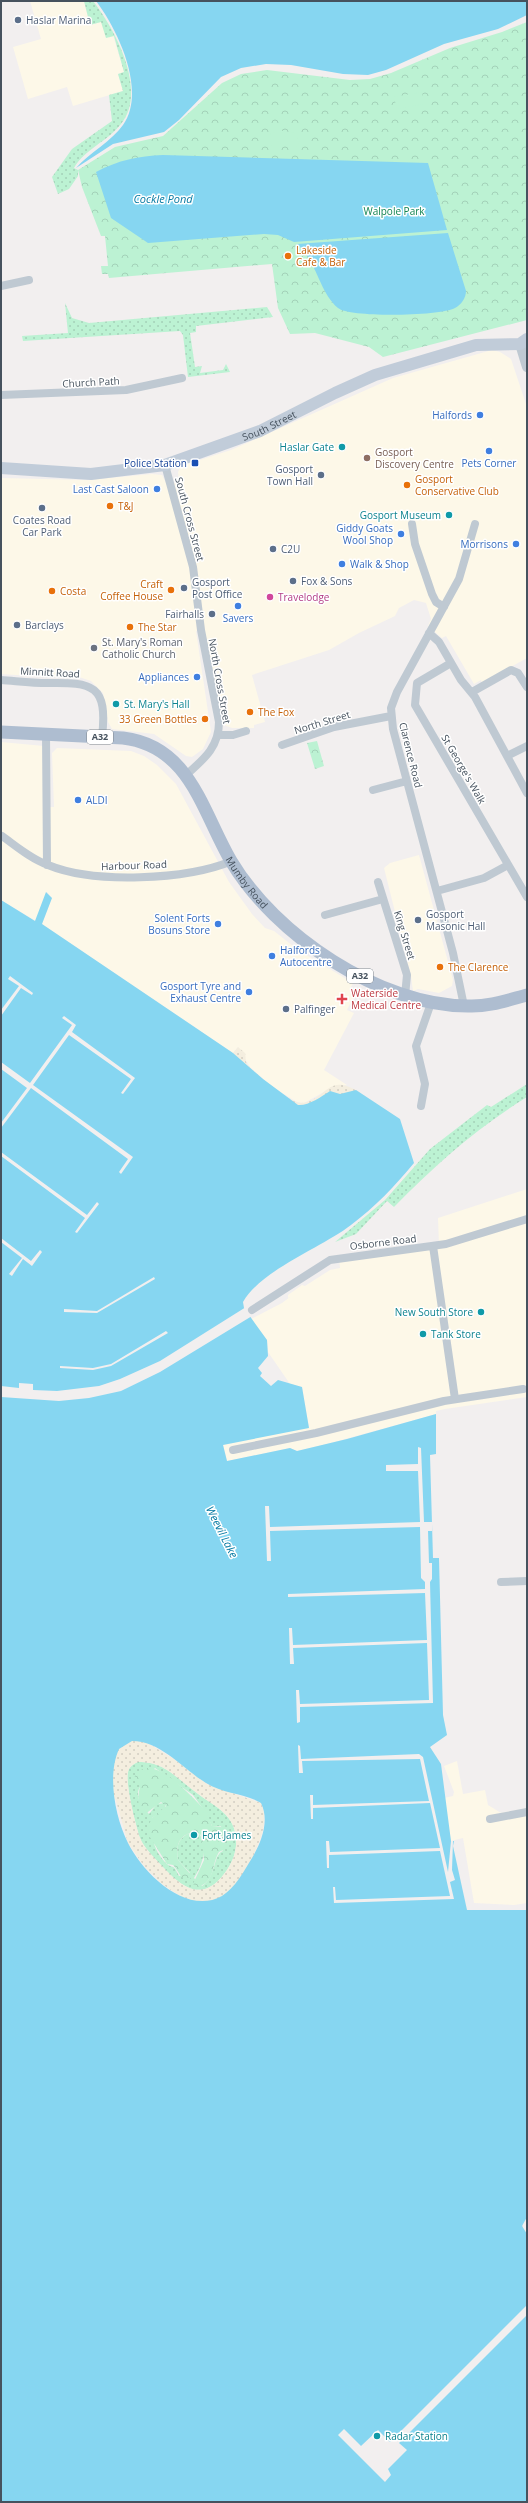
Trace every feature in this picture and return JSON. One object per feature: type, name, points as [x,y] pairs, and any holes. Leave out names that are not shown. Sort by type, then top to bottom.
[{"type":"main road","name":"South Street","points":[[1,468],[91,474],[164,465],[260,431],[335,393],[375,375],[476,345],[523,341]]},
{"type":"main road","name":"Mumby Road","points":[[1,732],[102,737],[134,740],[154,746],[173,760],[186,775],[232,861],[263,904],[300,940],[367,980],[405,996],[431,1003],[464,1006],[487,1005],[527,996]]},
{"type":"street","points":[[1,286],[29,280]]},
{"type":"street","points":[[523,341],[527,367]]},
{"type":"street","name":"Church Path","points":[[1,395],[126,390],[182,378]]},
{"type":"street","name":"South Cross Street","points":[[164,465],[193,567],[198,603]]},
{"type":"street","points":[[412,524],[415,544],[432,594],[444,607]]},
{"type":"street","name":"Clarence Road","points":[[464,1006],[460,982],[391,716],[395,695],[444,607],[464,565],[475,524]]},
{"type":"street","points":[[473,533],[482,533]]},
{"type":"street","name":"North Cross Street","points":[[186,775],[209,753],[219,735],[217,708],[201,630],[198,603]]},
{"type":"street","points":[[429,634],[439,642],[462,682],[472,692],[509,755],[527,793]]},
{"type":"street","name":"St George's Walk","points":[[450,661],[417,683],[415,698],[417,708],[527,898]]},
{"type":"street","points":[[472,692],[511,670],[518,673],[527,687]]},
{"type":"street","name":"Minnitt Road","points":[[1,680],[73,682],[91,687],[99,697],[102,707],[102,737]]},
{"type":"street","name":"North Street","points":[[282,745],[334,727],[391,716]]},
{"type":"street","points":[[219,735],[233,735],[246,731]]},
{"type":"street","points":[[46,734],[47,865]]},
{"type":"street","points":[[509,755],[527,746]]},
{"type":"street","points":[[373,790],[407,781]]},
{"type":"street","name":"Harbour Road","points":[[2,836],[47,865],[74,874],[107,878],[200,872],[232,861]]},
{"type":"street","points":[[437,891],[484,878],[508,865]]},
{"type":"street","name":"King Street","points":[[378,882],[407,975],[405,996]]},
{"type":"street","points":[[325,914],[383,899]]},
{"type":"street","points":[[421,1106],[425,1084],[416,1048],[431,1003]]},
{"type":"street","name":"Osborne Road","points":[[252,1310],[330,1260],[433,1246],[470,1238],[527,1219]]},
{"type":"street","points":[[433,1246],[455,1399]]},
{"type":"street","points":[[233,1450],[316,1433],[455,1399],[523,1389]]},
{"type":"street","points":[[501,1582],[527,1581]]},
{"type":"street","points":[[490,1820],[527,1812]]},
{"type":"shaded area","points":[[30,1],[84,1],[90,25],[101,22],[113,35],[124,72],[118,74],[123,91],[73,106],[67,87],[28,99],[13,47],[41,39]]},
{"type":"shaded area","points":[[492,350],[500,352],[511,359],[527,407],[527,658],[482,683],[481,680],[474,684],[446,636],[442,638],[428,626],[431,619],[426,603],[414,600],[399,608],[395,616],[359,633],[329,650],[252,675],[265,722],[254,725],[254,728],[232,728],[224,725],[203,630],[196,631],[211,732],[203,749],[192,757],[186,756],[154,734],[112,729],[108,722],[103,693],[91,681],[79,677],[45,677],[1,674],[1,478],[87,480],[152,474],[162,475],[167,485],[179,482],[178,472],[181,466],[231,450],[393,378]]},
{"type":"shaded area","points":[[1,742],[44,746],[46,807],[54,807],[52,753],[57,748],[131,751],[144,756],[157,765],[176,784],[229,882],[252,914],[265,928],[274,931],[298,950],[353,983],[350,989],[356,992],[347,1010],[354,1013],[324,1070],[347,1085],[333,1087],[304,1103],[297,1102],[271,1086],[250,1067],[238,1047],[233,1053],[42,924],[52,898],[47,892],[36,921],[1,900]]},
{"type":"shaded area","points":[[419,855],[453,980],[452,986],[439,993],[418,989],[413,991],[411,976],[384,868],[390,863]]},
{"type":"shaded area","points":[[527,1189],[527,1397],[445,1409],[436,1411],[436,1414],[327,1444],[297,1451],[290,1448],[227,1461],[223,1444],[309,1427],[302,1387],[290,1384],[268,1352],[267,1340],[251,1319],[282,1303],[290,1297],[288,1298],[288,1295],[302,1285],[305,1286],[330,1270],[340,1268],[339,1258],[439,1245],[438,1218]]},
{"type":"shaded area","points":[[457,1761],[463,1794],[485,1790],[488,1805],[501,1813],[527,1808],[527,1903],[514,1905],[474,1903],[463,1838],[451,1841],[444,1798],[453,1796],[454,1792],[444,1766]]},
{"type":"green space","points":[[84,1],[93,1],[102,13],[119,44],[130,78],[131,95],[128,110],[121,124],[79,161],[74,168],[78,170],[78,176],[69,189],[58,194],[52,177],[72,149],[112,121],[109,95],[123,91],[118,74],[124,72],[114,36],[106,38],[101,22],[90,25]]},
{"type":"green space","name":"Walpole Park","points":[[527,22],[527,320],[383,357],[369,347],[315,333],[290,334],[278,308],[272,264],[109,278],[108,274],[102,274],[101,266],[108,266],[105,236],[101,236],[82,187],[78,170],[115,147],[163,136],[222,83],[241,74],[267,70],[350,80],[370,79],[391,73],[450,48],[502,32]]},
{"type":"green space","points":[[422,92],[424,104],[397,109],[394,97]]},
{"type":"green space","points":[[278,130],[294,133],[300,141],[296,147],[287,147],[281,143],[268,147],[263,143],[265,137]]},
{"type":"green space","points":[[65,303],[72,318],[89,323],[267,307],[273,317],[196,326],[196,332],[190,333],[195,367],[202,366],[200,373],[223,370],[226,364],[230,372],[188,377],[183,335],[180,331],[23,341],[22,336],[68,333]]},
{"type":"green space","points":[[317,741],[324,766],[315,769],[307,743]]},
{"type":"green space","points":[[527,1084],[527,1097],[491,1121],[457,1148],[425,1176],[394,1207],[387,1201],[356,1234],[335,1242],[385,1200],[430,1149],[487,1105],[491,1107]]},
{"type":"green space","points":[[138,1762],[155,1764],[168,1770],[224,1812],[229,1819],[236,1835],[234,1856],[224,1874],[210,1887],[202,1890],[187,1887],[173,1877],[160,1864],[142,1842],[131,1805],[127,1778],[129,1769]],"holes":[[[155,1768],[193,1795],[206,1813],[212,1826],[221,1826],[223,1837],[216,1837],[215,1840],[223,1851],[217,1857],[210,1878],[202,1886],[194,1878],[202,1862],[204,1849],[201,1837],[197,1831],[191,1832],[180,1841],[177,1849],[178,1860],[190,1873],[179,1876],[174,1868],[167,1864],[158,1853],[153,1837],[152,1818],[165,1809],[165,1803],[157,1804],[149,1814],[139,1801],[138,1790],[144,1780]]]},
{"type":"green space","points":[[146,1768],[161,1772],[178,1783],[204,1809],[212,1826],[225,1827],[228,1830],[226,1835],[216,1837],[215,1840],[222,1843],[225,1849],[219,1852],[208,1881],[198,1887],[193,1884],[204,1860],[201,1835],[197,1832],[191,1833],[183,1837],[178,1844],[178,1860],[192,1876],[190,1879],[186,1879],[182,1877],[173,1865],[167,1864],[146,1831],[152,1818],[166,1806],[161,1802],[144,1815],[141,1812],[138,1801],[140,1786],[134,1780],[135,1775],[138,1772]]},
{"type":"sand","points":[[238,1047],[245,1053],[247,1064],[257,1074],[273,1088],[297,1102],[302,1103],[311,1101],[334,1085],[350,1087],[361,1093],[297,1106],[257,1078],[233,1053]]},
{"type":"sand","points":[[17,1608],[136,1736],[174,1759],[207,1784],[261,1803],[264,1822],[254,1854],[527,2217],[522,2226],[527,2234],[527,2270],[177,1894],[162,1884],[144,1866],[128,1843],[116,1801]],"holes":[[[138,1762],[155,1764],[168,1770],[224,1812],[233,1826],[236,1835],[236,1846],[232,1860],[218,1881],[210,1887],[202,1890],[187,1887],[173,1877],[149,1852],[142,1842],[131,1805],[127,1778],[130,1767]]]},
{"type":"water","points":[[96,1],[527,1],[527,15],[498,29],[444,44],[386,70],[368,75],[343,74],[291,65],[266,64],[241,68],[221,77],[179,120],[164,132],[113,144],[76,168],[113,136],[123,125],[130,111],[132,95],[131,78],[121,44]]},
{"type":"water","name":"Cockle Pond","points":[[163,155],[428,163],[447,230],[294,242],[278,235],[264,234],[148,243],[111,218],[96,172],[113,164],[129,159]]},
{"type":"water","points":[[448,233],[466,291],[465,296],[457,307],[446,311],[432,313],[377,315],[346,311],[338,308],[326,294],[309,259],[297,244]]},
{"type":"water","name":"Weevil Lake","points":[[46,892],[52,898],[42,924],[233,1053],[263,1079],[298,1105],[310,1103],[330,1091],[340,1094],[356,1090],[400,1119],[414,1163],[400,1180],[360,1218],[338,1234],[292,1260],[263,1280],[252,1290],[243,1302],[244,1308],[267,1340],[268,1356],[258,1368],[262,1373],[260,1376],[271,1386],[278,1380],[302,1387],[309,1428],[223,1445],[227,1461],[290,1448],[297,1451],[347,1439],[436,1414],[436,1454],[430,1455],[433,1558],[439,1558],[443,1715],[447,1735],[430,1747],[441,1764],[451,1841],[454,1841],[453,1846],[467,1910],[527,1910],[527,2217],[522,2226],[527,2234],[527,2502],[1,2502],[1,900],[35,921]],"holes":[[[132,1741],[143,1742],[162,1751],[213,1787],[248,1797],[261,1803],[265,1817],[261,1839],[252,1858],[239,1879],[231,1889],[222,1896],[208,1901],[194,1900],[180,1896],[167,1888],[144,1867],[128,1843],[123,1833],[116,1809],[113,1783],[115,1759],[119,1749]]]},
{"type":"pier","points":[[10,976],[33,993],[32,995],[21,988],[1,1016],[1,1010],[19,986],[8,979]]},
{"type":"pier","points":[[64,1016],[76,1025],[72,1032],[135,1078],[123,1094],[121,1093],[131,1079],[69,1035],[33,1085],[133,1157],[121,1174],[119,1172],[128,1159],[31,1088],[1,1128],[1,1123],[27,1088],[1,1069],[1,1062],[30,1083],[72,1025],[62,1018]]},
{"type":"pier","points":[[1,1152],[87,1215],[97,1202],[99,1204],[77,1233],[75,1232],[85,1218],[1,1156]]},
{"type":"pier","points":[[1,1238],[31,1261],[40,1250],[42,1252],[32,1266],[23,1259],[12,1276],[9,1274],[22,1258],[1,1242]]},
{"type":"pier","points":[[154,1277],[155,1279],[97,1313],[64,1312],[64,1309],[97,1311]]},
{"type":"pier","points":[[246,1307],[252,1316],[160,1372],[121,1391],[89,1398],[59,1401],[1,1397],[1,1386],[19,1388],[19,1383],[33,1384],[33,1390],[57,1391],[99,1386],[120,1379],[160,1361]]},
{"type":"pier","points":[[166,1331],[168,1333],[111,1366],[93,1370],[60,1368],[60,1366],[93,1368],[111,1364]]},
{"type":"pier","points":[[418,1447],[421,1448],[424,1522],[432,1522],[432,1531],[428,1531],[429,1563],[432,1563],[432,1579],[430,1582],[433,1703],[300,1707],[300,1722],[297,1723],[296,1690],[299,1690],[300,1704],[429,1700],[427,1643],[293,1648],[294,1664],[290,1664],[289,1628],[292,1628],[293,1645],[427,1640],[425,1593],[288,1597],[288,1594],[425,1589],[425,1582],[421,1578],[420,1527],[270,1531],[271,1561],[267,1561],[265,1506],[269,1506],[270,1527],[420,1522],[418,1471],[386,1471],[386,1465],[418,1464]]},
{"type":"pier","points":[[298,1745],[300,1746],[301,1759],[419,1754],[423,1757],[448,1872],[451,1841],[453,1841],[452,1870],[455,1880],[450,1882],[454,1899],[334,1903],[333,1887],[335,1887],[336,1900],[450,1896],[440,1851],[329,1855],[329,1868],[327,1868],[326,1841],[329,1841],[330,1852],[440,1848],[430,1803],[313,1808],[313,1819],[311,1819],[310,1795],[313,1795],[313,1805],[429,1801],[420,1759],[302,1761],[303,1773],[299,1773]]},
{"type":"pier","points":[[527,2305],[527,2315],[399,2443],[407,2450],[388,2469],[391,2475],[385,2482],[338,2435],[344,2429],[361,2446],[378,2430],[390,2442]]},
{"type":"place","name":"Haslar Marina","points":[[18,20]]},
{"type":"place","name":"Lakeside Cafe & Bar","points":[[288,256]]},
{"type":"place","name":"Halfords","points":[[480,415]]},
{"type":"place","name":"Haslar Gate","points":[[342,447]]},
{"type":"place","name":"Pets Corner","points":[[489,451]]},
{"type":"place","name":"Gosport Discovery Centre","points":[[367,458]]},
{"type":"place","name":"Police Station","points":[[195,463]]},
{"type":"place","name":"Gosport Town Hall","points":[[321,475]]},
{"type":"place","name":"Gosport Conservative Club","points":[[407,485]]},
{"type":"place","name":"Last Cast Saloon","points":[[157,489]]},
{"type":"place","name":"T&J","points":[[110,506]]},
{"type":"place","name":"Coates Road Car Park","points":[[42,508]]},
{"type":"place","name":"Gosport Museum","points":[[449,515]]},
{"type":"place","name":"Giddy Goats Wool Shop","points":[[401,534]]},
{"type":"place","name":"Morrisons","points":[[516,544]]},
{"type":"place","name":"C2U","points":[[273,549]]},
{"type":"place","name":"Walk & Shop","points":[[342,564]]},
{"type":"place","name":"Fox & Sons","points":[[293,581]]},
{"type":"place","name":"Gosport Post Office","points":[[184,588]]},
{"type":"place","name":"Craft Coffee House","points":[[171,590]]},
{"type":"place","name":"Costa","points":[[52,591]]},
{"type":"place","name":"Travelodge","points":[[270,597]]},
{"type":"place","name":"Savers","points":[[238,606]]},
{"type":"place","name":"Fairhalls","points":[[212,614]]},
{"type":"place","name":"Barclays","points":[[17,625]]},
{"type":"place","name":"The Star","points":[[130,627]]},
{"type":"place","name":"St. Mary's Roman Catholic Church","points":[[94,648]]},
{"type":"place","name":"Appliances","points":[[197,677]]},
{"type":"place","name":"St. Mary's Hall","points":[[116,704]]},
{"type":"place","name":"The Fox","points":[[250,712]]},
{"type":"place","name":"33 Green Bottles","points":[[205,719]]},
{"type":"place","name":"ALDI","points":[[78,800]]},
{"type":"place","name":"Gosport Masonic Hall","points":[[418,920]]},
{"type":"place","name":"Solent Forts Bosuns Store","points":[[218,924]]},
{"type":"place","name":"Halfords Autocentre","points":[[272,956]]},
{"type":"place","name":"The Clarence","points":[[440,967]]},
{"type":"place","name":"Gosport Tyre and Exhaust Centre","points":[[249,992]]},
{"type":"place","name":"Waterside Medical Centre","points":[[342,999]]},
{"type":"place","name":"Palfinger","points":[[286,1009]]},
{"type":"place","name":"New South Store","points":[[481,1312]]},
{"type":"place","name":"Tank Store","points":[[423,1334]]},
{"type":"place","name":"Fort James","points":[[194,1835]]},
{"type":"place","name":"Radar Station","points":[[377,2436]]}]
